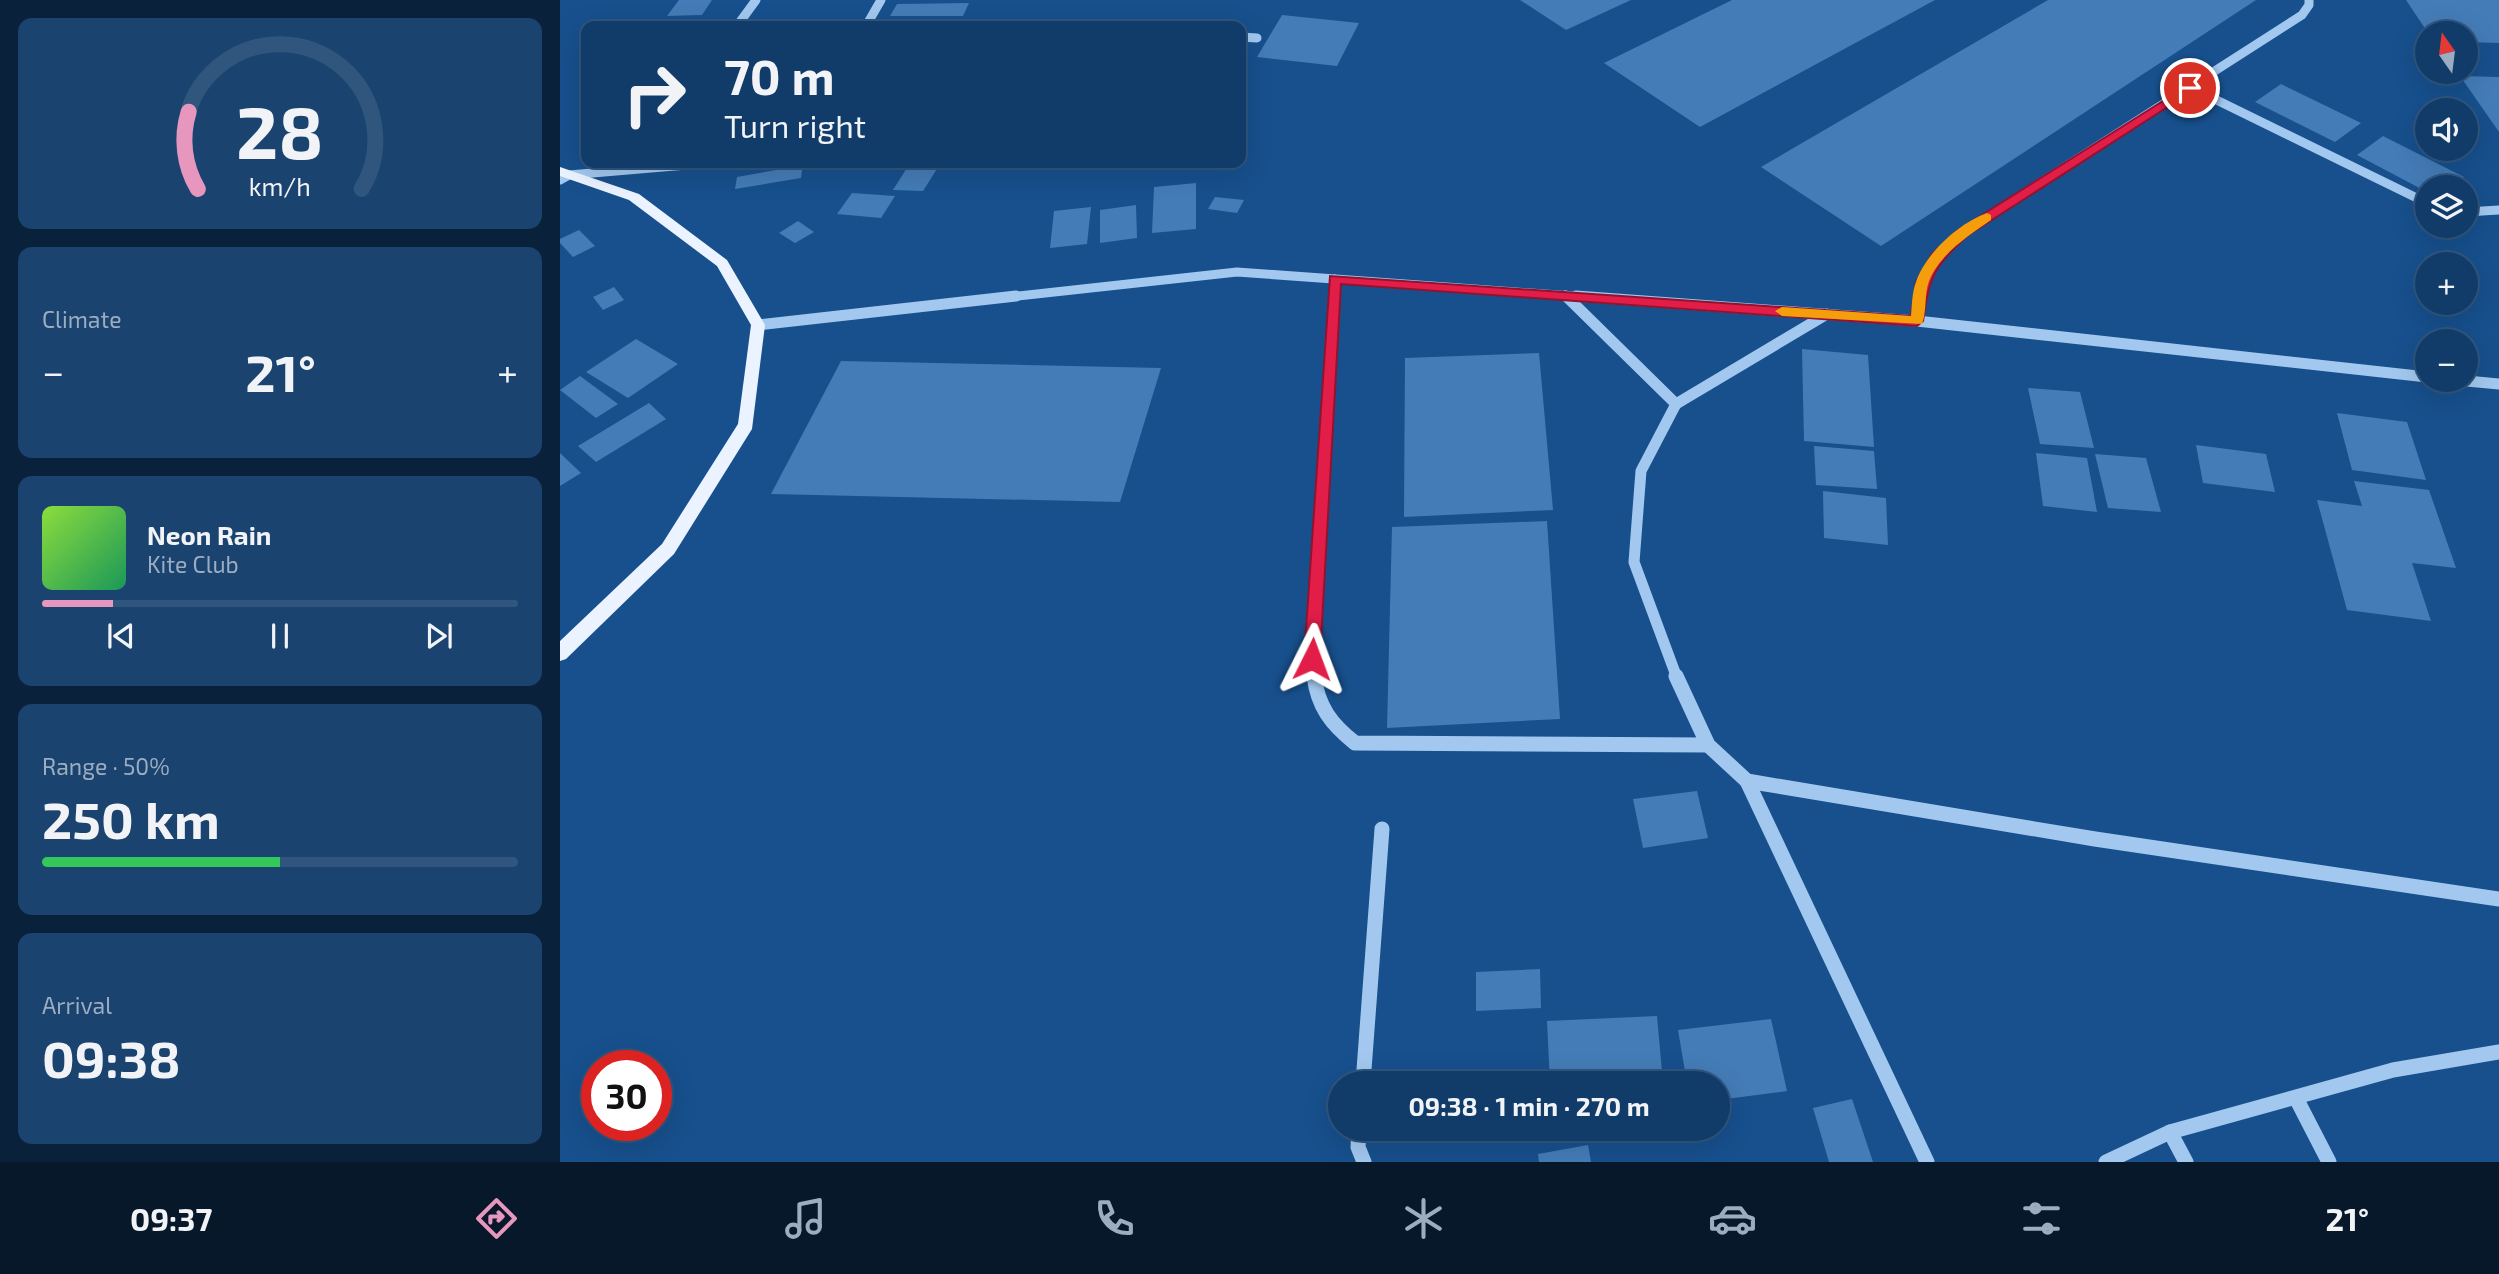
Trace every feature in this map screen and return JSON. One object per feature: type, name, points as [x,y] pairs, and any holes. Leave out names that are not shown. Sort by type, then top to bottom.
[{"type":"main road","points":[[560,653],[668,550],[746,425],[758,325],[722,263],[634,197],[563,175]]},
{"type":"street","points":[[740,21],[755,0]]},
{"type":"street","points":[[869,21],[881,0]]},
{"type":"street","points":[[1917,321],[1922,282],[1937,257],[1962,233],[2302,15],[2309,5],[2309,0]]},
{"type":"street","points":[[1246,37],[1257,38]]},
{"type":"street","points":[[2190,88],[2415,197]]},
{"type":"street","points":[[563,175],[621,168]]},
{"type":"street","points":[[2478,211],[2499,210]]},
{"type":"street","points":[[758,325],[1237,272],[1917,321],[2415,376]]},
{"type":"street","points":[[1335,279],[1312,659],[1317,701],[1330,724],[1355,743],[1708,745]]},
{"type":"street","points":[[1565,295],[1676,404]]},
{"type":"street","points":[[1827,314],[1676,404],[1641,471],[1634,562],[1678,681],[1708,745],[1747,780],[1927,1162]]},
{"type":"street","points":[[2478,382],[2499,384]]},
{"type":"street","points":[[1747,780],[2082,837],[2499,899]]},
{"type":"street","points":[[1364,1071],[1382,829]]},
{"type":"street","points":[[2106,1162],[2170,1132],[2393,1070],[2499,1052]]},
{"type":"street","points":[[2296,1098],[2329,1162]]},
{"type":"street","points":[[2170,1132],[2186,1162]]},
{"type":"street","points":[[1358,1141],[1364,1162]]},
{"type":"building","points":[[679,0],[712,0],[702,15],[667,16]]},
{"type":"building","points":[[1520,0],[1631,0],[1566,30]]},
{"type":"building","points":[[1732,0],[1935,0],[1700,127],[1604,63]]},
{"type":"building","points":[[2048,0],[2256,0],[1881,246],[1761,167]]},
{"type":"building","points":[[2406,0],[2499,0],[2499,43],[2478,42],[2478,21],[2420,21]]},
{"type":"building","points":[[969,3],[963,16],[890,16],[897,4]]},
{"type":"building","points":[[1282,15],[1359,23],[1337,66],[1257,57]]},
{"type":"building","points":[[2478,76],[2499,77],[2499,132],[2478,98],[2466,84],[2478,84]]},
{"type":"building","points":[[2281,84],[2361,123],[2335,142],[2255,102]]},
{"type":"building","points":[[2383,136],[2415,152],[2415,161],[2432,161],[2460,175],[2415,175],[2415,186],[2357,155]]},
{"type":"building","points":[[802,168],[801,178],[735,189],[737,177]]},
{"type":"building","points":[[907,168],[937,168],[923,191],[893,190]]},
{"type":"building","points":[[1196,183],[1196,229],[1152,233],[1154,187]]},
{"type":"building","points":[[852,193],[895,196],[881,218],[837,214]]},
{"type":"building","points":[[1215,197],[1244,200],[1237,213],[1208,209]]},
{"type":"building","points":[[1136,205],[1137,238],[1100,243],[1100,210]]},
{"type":"building","points":[[1091,207],[1087,244],[1050,248],[1054,211]]},
{"type":"building","points":[[798,221],[814,232],[795,243],[779,233]]},
{"type":"building","points":[[579,230],[595,246],[573,257],[560,243],[560,239]]},
{"type":"building","points":[[614,287],[624,300],[603,310],[593,297]]},
{"type":"building","points":[[636,339],[678,364],[628,398],[586,372]]},
{"type":"building","points":[[1802,349],[1868,355],[1874,447],[1804,441]]},
{"type":"building","points":[[1539,353],[1553,510],[1404,517],[1405,358]]},
{"type":"building","points":[[841,361],[1161,368],[1120,502],[771,494]]},
{"type":"building","points":[[580,376],[618,404],[596,418],[560,390]]},
{"type":"building","points":[[2028,388],[2080,392],[2094,448],[2040,444]]},
{"type":"building","points":[[649,403],[666,419],[596,462],[578,446]]},
{"type":"building","points":[[2337,413],[2407,422],[2426,480],[2352,470]]},
{"type":"building","points":[[2196,445],[2266,454],[2275,492],[2203,483]]},
{"type":"building","points":[[1814,446],[1874,451],[1877,489],[1816,485]]},
{"type":"building","points":[[560,453],[581,473],[560,486]]},
{"type":"building","points":[[2036,453],[2087,458],[2097,512],[2043,506]]},
{"type":"building","points":[[2095,454],[2146,458],[2161,512],[2108,508]]},
{"type":"building","points":[[2354,481],[2429,490],[2456,568],[2412,563],[2431,621],[2347,610],[2317,500],[2362,506]]},
{"type":"building","points":[[1823,491],[1886,498],[1888,545],[1824,538]]},
{"type":"building","points":[[1547,521],[1560,719],[1387,728],[1392,527]]},
{"type":"building","points":[[1697,791],[1708,838],[1643,848],[1633,799]]},
{"type":"building","points":[[1540,969],[1541,1008],[1476,1011],[1476,972]]},
{"type":"building","points":[[1657,1016],[1662,1071],[1549,1071],[1547,1021]]},
{"type":"building","points":[[1771,1019],[1787,1091],[1730,1098],[1730,1071],[1685,1071],[1678,1030]]},
{"type":"building","points":[[1852,1099],[1873,1162],[1829,1162],[1813,1108]]},
{"type":"building","points":[[1588,1145],[1591,1162],[1539,1162],[1538,1154]]},
{"type":"slow traffic","points":[[1782,311],[1917,321],[1922,282],[1937,257],[1962,233],[1987,217]]},
{"type":"route","points":[[1312,659],[1335,279],[1917,321],[1922,282],[1937,257],[1962,233],[2190,88]]}]
